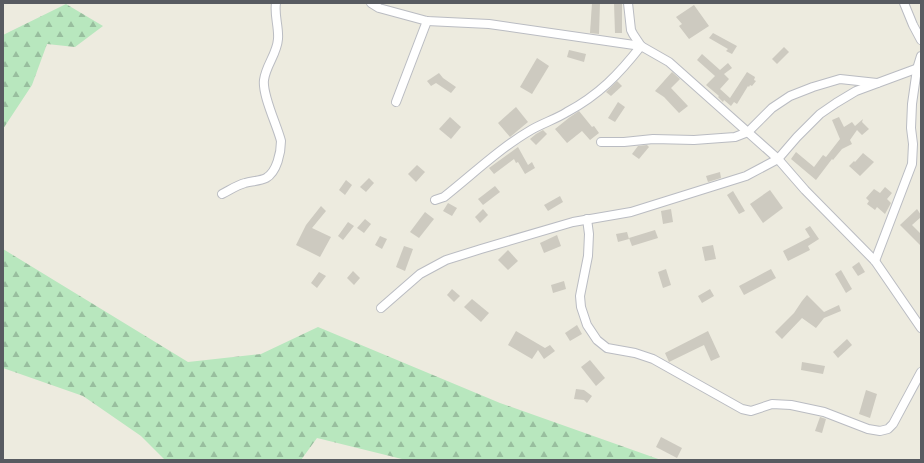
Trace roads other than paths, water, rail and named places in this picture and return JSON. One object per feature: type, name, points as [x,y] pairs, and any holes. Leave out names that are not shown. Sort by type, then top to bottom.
[{"type":"street","points":[[222,194],[244,183],[265,179],[269,176],[275,167],[281,148],[281,141],[265,92],[264,81],[266,72],[277,48],[278,30],[275,14],[276,3]]},
{"type":"street","points":[[371,3],[379,8],[427,21],[489,24],[641,46],[668,62],[778,159],[805,190],[875,261],[921,328]]},
{"type":"street","points":[[628,3],[631,30],[641,46]]},
{"type":"street","points":[[904,3],[921,40]]},
{"type":"street","points":[[396,102],[427,21]]},
{"type":"street","points":[[435,200],[444,197],[501,150],[531,130],[567,112],[599,92],[625,67],[641,46]]},
{"type":"street","points":[[875,261],[912,164],[912,104],[921,56]]},
{"type":"street","points":[[380,308],[420,274],[446,260],[587,219],[631,212],[746,176],[778,159],[820,114],[831,106],[856,91],[919,68]]},
{"type":"street","points":[[601,142],[624,142],[653,139],[722,139],[735,137],[748,132],[772,108],[790,96],[813,87],[840,79],[880,83]]},
{"type":"street","points":[[587,219],[589,234],[588,256],[580,296],[581,307],[587,325],[597,340],[608,348],[635,353],[652,359],[742,409],[751,411],[772,404],[791,405],[824,412],[852,424],[880,431],[888,429],[893,424],[921,372]]}]
